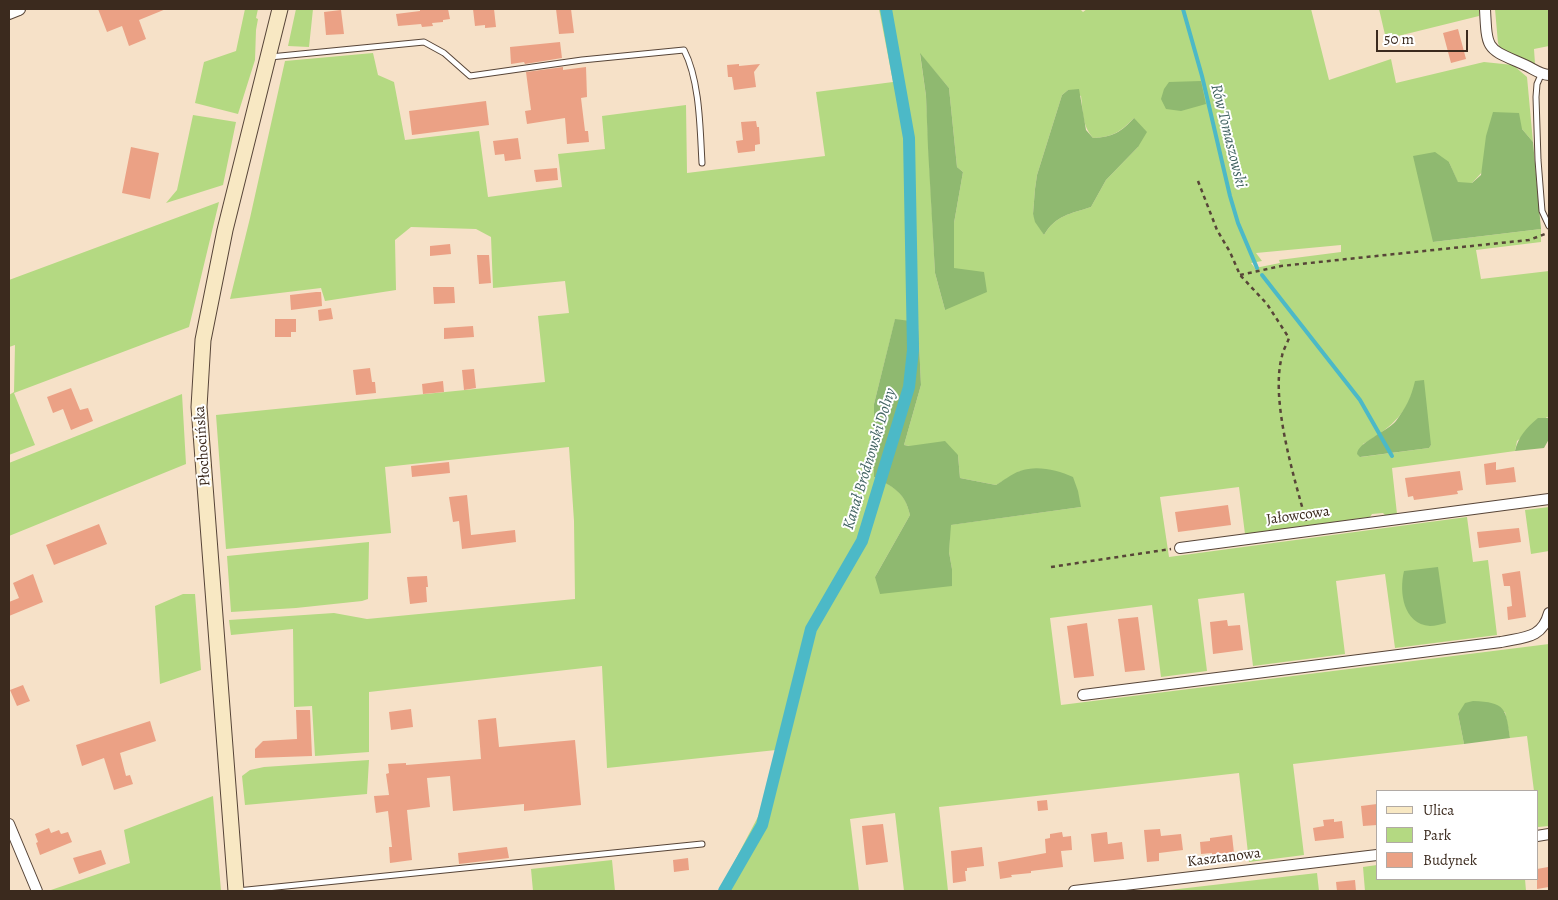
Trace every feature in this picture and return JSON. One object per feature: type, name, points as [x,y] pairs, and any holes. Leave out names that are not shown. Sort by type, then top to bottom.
[{"type":"main road","name":"Płochocińska","points":[[236,891],[199,407],[203,340],[225,230],[280,9]]},
{"type":"street","points":[[9,14],[19,9]]},
{"type":"street","points":[[1485,9],[1486,34],[1490,46],[1498,53],[1545,75]]},
{"type":"street","name":"Jałowcowa","points":[[1180,548],[1549,499]]},
{"type":"street","points":[[1082,695],[1501,642],[1538,633],[1544,626],[1549,613]]},
{"type":"street","points":[[9,824],[38,891]]},
{"type":"street","name":"Kasztanowa","points":[[1074,891],[1376,855]]},
{"type":"lane","points":[[268,57],[424,42],[444,53],[470,76],[582,60],[684,50],[690,62],[700,116],[702,163]]},
{"type":"lane","points":[[1545,75],[1537,84],[1536,97],[1542,211],[1549,226]]},
{"type":"lane","points":[[236,891],[702,844]]},
{"type":"path","points":[[1198,181],[1217,230],[1230,252],[1240,275],[1267,304],[1289,338],[1282,356],[1278,388],[1286,441],[1308,530]]},
{"type":"path","points":[[1240,275],[1281,266],[1529,240],[1549,232]]},
{"type":"path","points":[[1051,568],[1180,548]]},
{"type":"green space","points":[[245,9],[258,9],[256,18],[258,19],[255,60],[238,114],[195,103],[204,62],[236,51]]},
{"type":"green space","points":[[296,9],[313,9],[309,47],[288,46]]},
{"type":"green space","points":[[879,9],[1080,9],[1083,12],[1087,9],[1311,9],[1329,80],[1391,59],[1396,83],[1484,62],[1513,65],[1527,77],[1533,142],[1522,129],[1472,183],[1458,183],[1449,162],[1433,242],[1541,229],[1541,242],[1476,250],[1481,279],[1549,271],[1549,418],[1547,417],[1517,441],[1515,451],[1392,468],[1397,514],[1386,516],[1383,513],[1372,514],[1370,517],[1245,534],[1239,487],[1160,497],[1169,557],[1467,517],[1473,562],[1488,560],[1497,635],[1395,648],[1385,574],[1336,581],[1345,654],[1253,666],[1244,593],[1198,599],[1207,671],[1161,677],[1152,605],[1050,618],[1061,705],[1549,644],[1549,826],[1538,827],[1538,790],[1534,790],[1527,736],[1510,738],[1505,712],[1458,714],[1464,744],[1293,764],[1304,855],[1249,862],[1239,773],[939,807],[948,891],[904,891],[895,813],[850,819],[859,891],[719,891],[761,811],[776,750],[607,768],[602,666],[369,692],[369,752],[315,756],[312,706],[294,707],[293,629],[231,635],[229,620],[334,613],[367,619],[575,599],[574,521],[569,447],[385,467],[391,533],[226,549],[216,415],[545,382],[538,316],[569,313],[565,281],[493,288],[491,237],[476,229],[411,227],[395,240],[396,290],[325,301],[321,288],[230,299],[285,61],[373,53],[378,75],[394,82],[405,140],[479,131],[488,197],[562,187],[558,154],[605,149],[602,116],[686,105],[687,173],[825,156],[816,92],[893,82]],"holes":[[[920,54],[949,88],[957,167],[963,172],[954,223],[954,268],[945,310],[935,273],[926,96]],[[1068,90],[1081,96],[1085,123],[1093,138],[1116,133],[1134,118],[1138,147],[1106,180],[1091,207],[1059,219],[1053,223],[1044,235],[1033,214],[1037,175],[1062,95]],[[1341,245],[1341,252],[1279,260],[1280,263],[1255,268],[1251,263],[1262,261],[1256,253]],[[895,320],[918,322],[921,385],[904,445],[958,455],[960,478],[996,485],[1020,471],[1081,507],[950,525],[949,552],[952,569],[875,577],[910,515],[908,507],[898,491],[874,477],[874,404]],[[1411,396],[1431,445],[1429,448],[1361,457],[1363,444],[1392,424]]]},
{"type":"green space","points":[[1379,9],[1479,9],[1479,16],[1386,39]]},
{"type":"green space","points":[[1495,9],[1549,9],[1549,46],[1534,49],[1535,64],[1518,56],[1502,52],[1498,43]]},
{"type":"green space","points":[[920,53],[949,88],[957,167],[963,172],[954,223],[954,268],[984,272],[987,292],[945,310],[935,273],[926,96]]},
{"type":"green space","points":[[1201,81],[1206,104],[1181,111],[1166,109],[1161,99],[1164,89],[1169,82]]},
{"type":"green space","points":[[1079,89],[1086,130],[1093,138],[1116,133],[1134,118],[1147,132],[1138,147],[1106,180],[1091,207],[1059,219],[1053,223],[1044,235],[1035,222],[1033,214],[1037,175],[1062,95],[1068,90]]},
{"type":"green space","points":[[1493,112],[1519,113],[1522,129],[1533,142],[1541,229],[1433,242],[1413,156],[1435,152],[1449,162],[1458,182],[1472,183],[1481,175],[1486,136]]},
{"type":"green space","points":[[193,115],[236,122],[223,185],[166,203],[177,190]]},
{"type":"green space","points":[[219,202],[189,327],[14,393],[35,445],[9,455],[9,395],[14,392],[15,345],[9,347],[9,280]]},
{"type":"green space","points":[[895,319],[918,322],[921,385],[904,445],[945,441],[958,455],[960,478],[996,485],[1013,474],[1033,468],[1054,470],[1067,474],[1073,477],[1081,507],[951,525],[949,552],[952,586],[880,594],[875,577],[910,515],[905,501],[897,491],[874,477],[874,404]]},
{"type":"green space","points":[[1424,380],[1431,445],[1429,448],[1360,457],[1357,454],[1362,445],[1396,421],[1408,402],[1415,381]]},
{"type":"green space","points":[[182,394],[186,464],[9,536],[9,463]]},
{"type":"green space","points":[[1538,418],[1549,418],[1549,439],[1544,448],[1515,451],[1518,441]]},
{"type":"green space","points":[[1549,507],[1549,551],[1531,554],[1525,510]]},
{"type":"green space","points":[[369,542],[368,599],[296,608],[231,612],[227,556]]},
{"type":"green space","points":[[1438,567],[1446,623],[1430,626],[1414,620],[1405,606],[1402,588],[1404,571]]},
{"type":"green space","points":[[183,594],[195,594],[201,670],[160,684],[155,606]]},
{"type":"green space","points":[[1473,701],[1492,703],[1502,709],[1507,720],[1510,738],[1464,744],[1458,714],[1465,703]]},
{"type":"green space","points":[[369,760],[367,794],[245,805],[242,776],[250,770],[264,767]]},
{"type":"green space","points":[[213,796],[221,891],[48,891],[130,863],[124,830]]},
{"type":"green space","points":[[612,860],[615,891],[533,891],[531,869]]},
{"type":"green space","points":[[1376,865],[1376,880],[1525,880],[1526,891],[1365,891],[1363,867]]},
{"type":"green space","points":[[1317,873],[1319,891],[1161,891]]},
{"type":"building","points":[[98,9],[166,9],[139,20],[146,39],[129,46],[122,26],[107,32]]},
{"type":"building","points":[[420,9],[448,9],[450,19],[432,23],[433,26],[422,27],[421,24],[398,26],[396,14],[420,11]]},
{"type":"building","points":[[473,9],[494,9],[496,27],[485,28],[485,25],[475,26]]},
{"type":"building","points":[[556,9],[571,9],[574,33],[559,34]]},
{"type":"building","points":[[341,10],[344,34],[326,35],[324,12]]},
{"type":"building","points":[[1458,29],[1466,59],[1451,63],[1443,33]]},
{"type":"building","points":[[560,42],[562,58],[525,64],[524,62],[511,64],[510,47]]},
{"type":"building","points":[[739,64],[739,66],[760,64],[754,72],[756,87],[734,90],[732,77],[728,77],[727,65]]},
{"type":"building","points":[[563,67],[563,70],[586,67],[587,97],[581,98],[585,131],[588,131],[589,142],[567,144],[565,118],[527,124],[525,111],[531,110],[526,72]]},
{"type":"building","points":[[486,101],[489,125],[412,135],[409,111]]},
{"type":"building","points":[[756,121],[757,127],[759,127],[760,144],[755,145],[755,151],[738,153],[736,141],[743,140],[741,122]]},
{"type":"building","points":[[518,138],[521,159],[505,161],[504,154],[495,155],[493,141]]},
{"type":"building","points":[[131,147],[159,153],[150,199],[122,193]]},
{"type":"building","points":[[557,168],[558,180],[536,182],[534,170]]},
{"type":"building","points":[[450,244],[451,254],[430,256],[430,246]]},
{"type":"building","points":[[477,255],[489,255],[491,283],[479,284]]},
{"type":"building","points":[[433,287],[454,287],[455,303],[434,304]]},
{"type":"building","points":[[321,292],[322,306],[291,310],[290,295]]},
{"type":"building","points":[[331,308],[333,319],[319,321],[318,310]]},
{"type":"building","points":[[275,319],[296,319],[296,332],[291,332],[291,337],[275,337]]},
{"type":"building","points":[[473,326],[474,337],[444,339],[444,328]]},
{"type":"building","points":[[370,368],[372,382],[375,382],[376,393],[356,395],[353,370]]},
{"type":"building","points":[[474,369],[476,388],[464,390],[462,370]]},
{"type":"building","points":[[443,381],[444,392],[423,394],[422,384]]},
{"type":"building","points":[[71,388],[80,410],[88,408],[93,421],[71,430],[63,409],[53,413],[47,397]]},
{"type":"building","points":[[449,462],[450,473],[412,477],[411,466]]},
{"type":"building","points":[[1496,462],[1496,470],[1514,467],[1516,482],[1486,485],[1484,464]]},
{"type":"building","points":[[1460,471],[1463,490],[1457,491],[1458,494],[1414,500],[1413,496],[1408,497],[1405,478]]},
{"type":"building","points":[[467,495],[471,535],[515,530],[516,542],[462,549],[459,521],[453,522],[449,497]]},
{"type":"building","points":[[1228,505],[1231,525],[1178,532],[1175,512]]},
{"type":"building","points":[[99,524],[107,544],[54,565],[46,545]]},
{"type":"building","points":[[1519,528],[1521,542],[1479,548],[1477,532]]},
{"type":"building","points":[[1520,571],[1526,617],[1508,620],[1507,607],[1512,606],[1510,586],[1504,586],[1502,574]]},
{"type":"building","points":[[33,574],[43,602],[9,616],[9,602],[19,598],[13,583]]},
{"type":"building","points":[[427,576],[427,602],[410,604],[407,577]]},
{"type":"building","points":[[1138,617],[1145,670],[1125,672],[1118,619]]},
{"type":"building","points":[[1227,620],[1228,626],[1240,625],[1243,650],[1213,654],[1210,622]]},
{"type":"building","points":[[1087,623],[1094,676],[1074,678],[1067,626]]},
{"type":"building","points":[[23,685],[30,701],[17,706],[10,690]]},
{"type":"building","points":[[411,709],[413,727],[391,730],[389,712]]},
{"type":"building","points":[[296,710],[310,710],[312,756],[255,758],[255,749],[263,741],[297,739]]},
{"type":"building","points":[[496,718],[499,747],[575,740],[581,805],[524,811],[524,804],[453,811],[450,776],[427,778],[430,807],[407,810],[412,860],[390,863],[389,847],[392,847],[388,811],[376,813],[374,796],[389,795],[386,774],[389,773],[388,764],[406,763],[406,765],[481,759],[478,720]]},
{"type":"building","points":[[150,721],[156,741],[120,753],[126,776],[130,775],[133,784],[114,790],[104,758],[82,766],[76,745]]},
{"type":"building","points":[[1047,800],[1048,810],[1038,811],[1037,801]]},
{"type":"building","points":[[1376,804],[1376,825],[1363,826],[1361,806]]},
{"type":"building","points":[[1334,819],[1334,822],[1342,821],[1344,838],[1315,841],[1313,828],[1324,826],[1323,820]]},
{"type":"building","points":[[883,824],[888,862],[866,865],[862,826]]},
{"type":"building","points":[[49,828],[51,833],[59,830],[61,834],[68,832],[72,842],[40,855],[35,834]]},
{"type":"building","points":[[1160,829],[1161,836],[1181,834],[1183,850],[1159,853],[1159,861],[1147,862],[1144,830]]},
{"type":"building","points":[[1062,832],[1063,837],[1071,836],[1072,850],[1061,851],[1063,867],[1031,871],[1031,873],[1011,875],[1012,877],[1000,879],[998,862],[1046,853],[1045,839],[1050,838],[1050,834]]},
{"type":"building","points":[[1107,832],[1108,844],[1122,842],[1124,859],[1094,862],[1091,834]]},
{"type":"building","points":[[1232,835],[1234,853],[1212,856],[1212,853],[1201,854],[1200,842],[1210,841],[1210,838]]},
{"type":"building","points":[[507,847],[509,858],[459,864],[458,853]]},
{"type":"building","points":[[982,847],[984,866],[967,868],[967,871],[965,871],[966,881],[953,883],[951,851]]},
{"type":"building","points":[[101,850],[106,864],[79,874],[73,858]]},
{"type":"building","points":[[688,858],[689,870],[674,872],[673,860]]},
{"type":"building","points":[[1548,867],[1549,887],[1537,889],[1538,869]]},
{"type":"building","points":[[1355,880],[1356,891],[1337,891],[1336,882]]},
{"type":"waterway","name":"Kanał Bródnowski Dolny","points":[[724,891],[762,825],[811,629],[862,541],[909,387],[913,350],[909,138],[886,9]]},
{"type":"waterway","name":"Rów Tomaszowski","points":[[1183,9],[1202,76],[1230,196],[1238,223],[1257,268]]},
{"type":"waterway","name":"Rów Tomaszowski","points":[[1262,275],[1360,400],[1392,456]]}]
